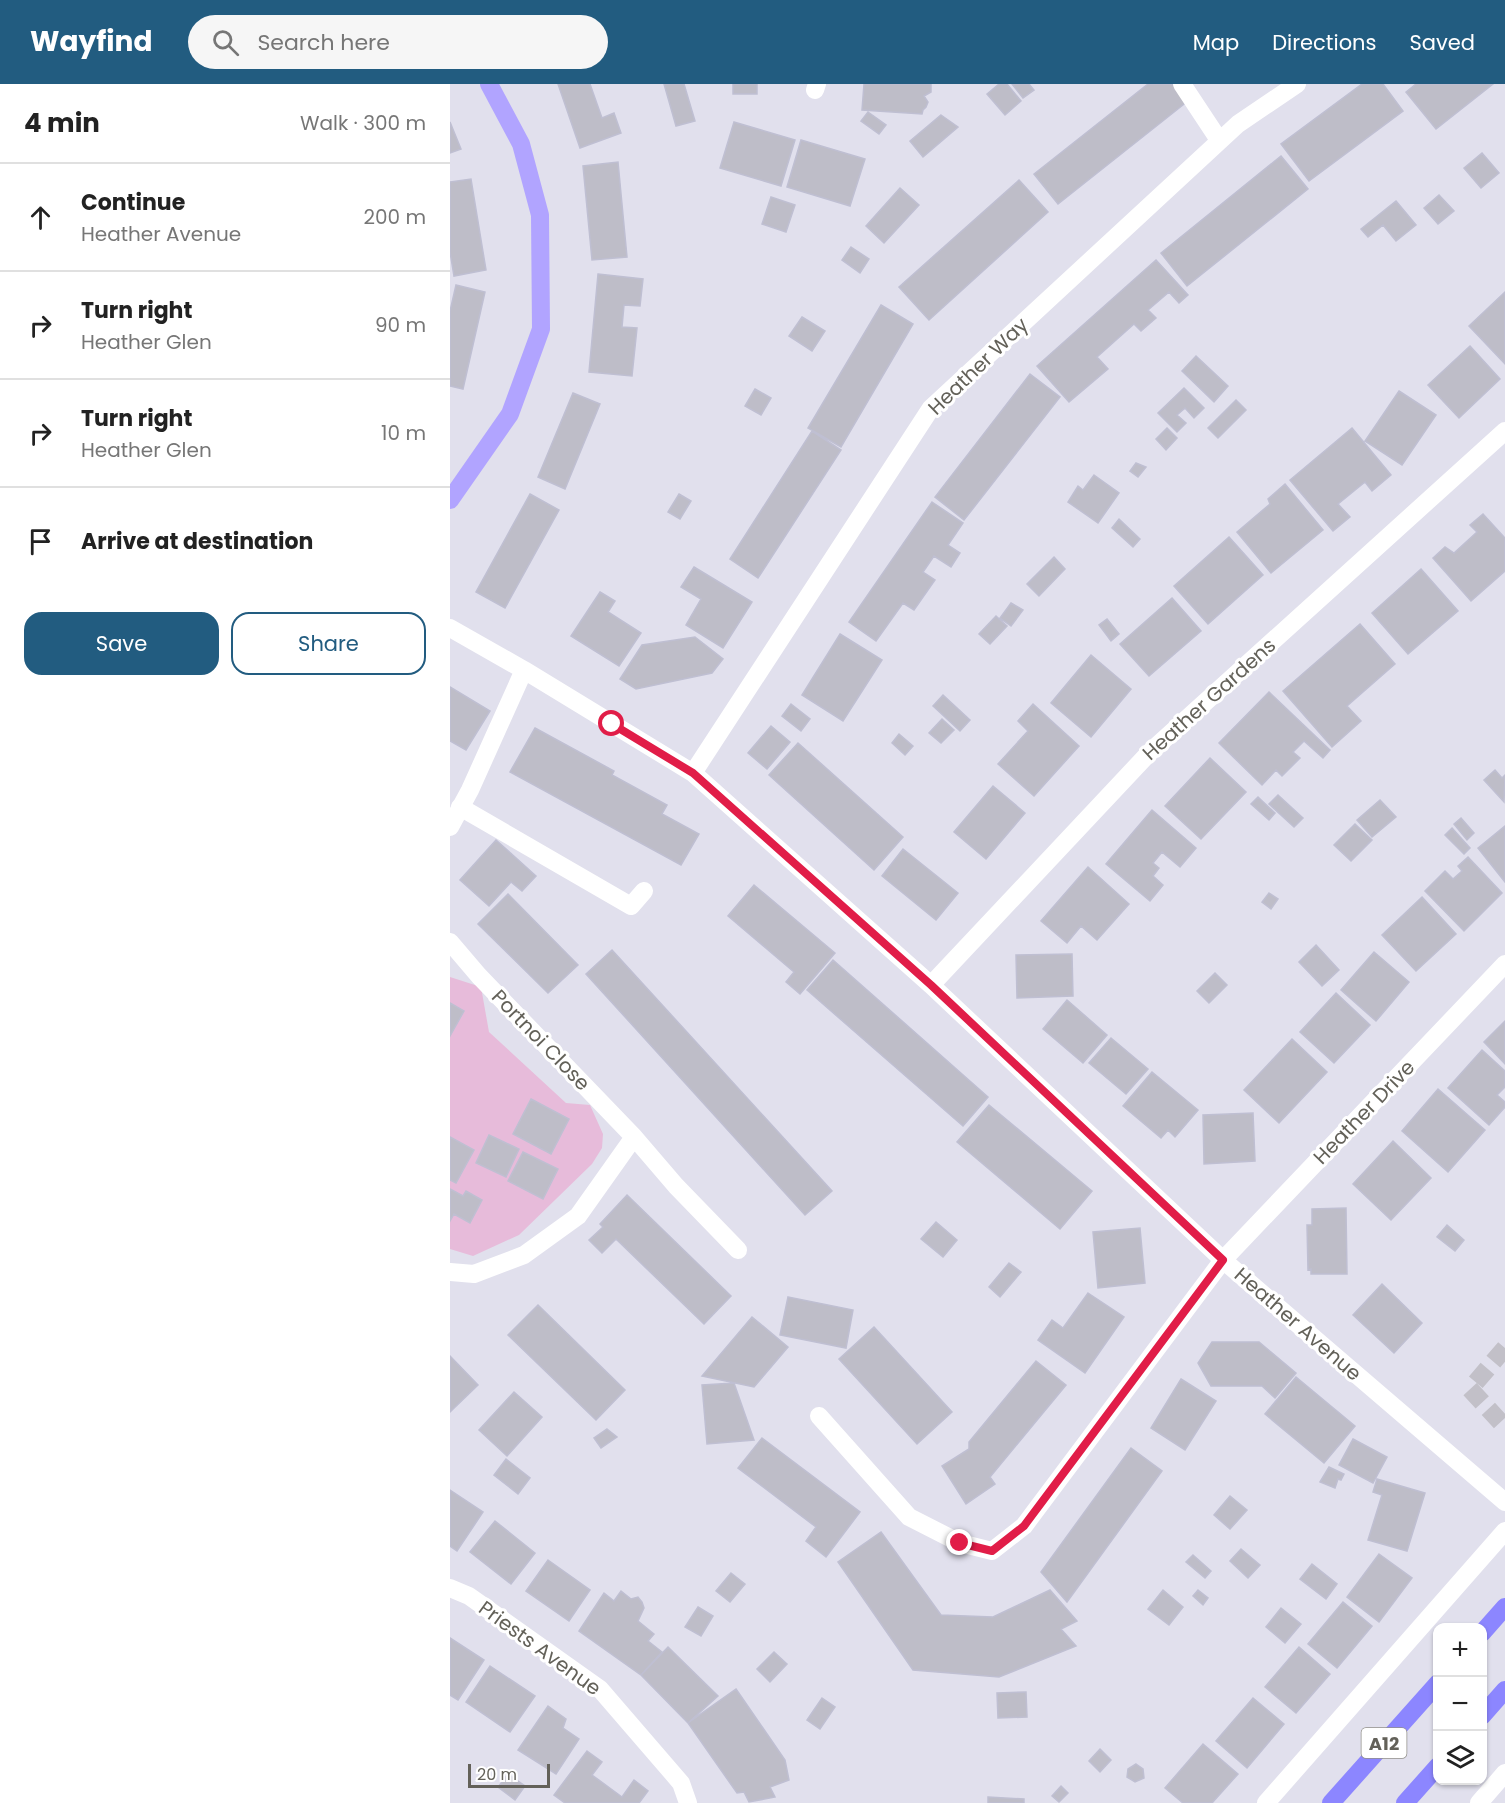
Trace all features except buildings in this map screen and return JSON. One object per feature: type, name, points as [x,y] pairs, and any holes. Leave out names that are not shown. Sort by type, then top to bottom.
[{"type":"highway","points":[[1487,1627],[1505,1607]]},
{"type":"highway","name":"A12","points":[[1331,1803],[1433,1688]]},
{"type":"highway","points":[[1487,1710],[1505,1690]]},
{"type":"highway","name":"A12","points":[[1405,1803],[1433,1771]]},
{"type":"main road","points":[[450,500],[510,414],[541,329],[540,215],[521,144],[489,84]]},
{"type":"street","points":[[1182,84],[1220,140]]},
{"type":"street","name":"Heather Way","points":[[693,773],[931,408],[1238,124],[1297,84]]},
{"type":"street","name":"Heather Gardens","points":[[931,985],[1149,753],[1505,431]]},
{"type":"street","name":"Heather Avenue","points":[[450,628],[524,670],[693,773],[931,985],[1223,1260],[1505,1502]]},
{"type":"street","points":[[450,827],[524,670]]},
{"type":"street","points":[[460,807],[631,906],[644,891]]},
{"type":"street","name":"Portnoi Close","points":[[450,942],[479,976],[634,1137],[676,1186],[738,1250]]},
{"type":"street","name":"Heather Drive","points":[[819,1416],[909,1517],[960,1543],[992,1551],[1024,1526],[1223,1260],[1505,964]]},
{"type":"street","points":[[450,1272],[474,1274],[524,1255],[578,1216],[634,1137]]},
{"type":"street","points":[[1266,1803],[1505,1531]]},
{"type":"street","name":"Priests Avenue","points":[[450,1588],[469,1596],[600,1689],[681,1783],[688,1803]]},
{"type":"street","points":[[1479,1803],[1505,1773]]},
{"type":"shaded area","points":[[450,977],[481,987],[489,1032],[566,1103],[590,1105],[603,1134],[602,1148],[592,1164],[519,1235],[473,1256],[450,1249]]},
{"type":"tunnel","points":[[1505,1348],[1470,1389],[1505,1427]]},
{"type":"route","points":[[612,724],[693,773],[931,985],[1223,1260],[1024,1526],[992,1551],[960,1543]]}]
